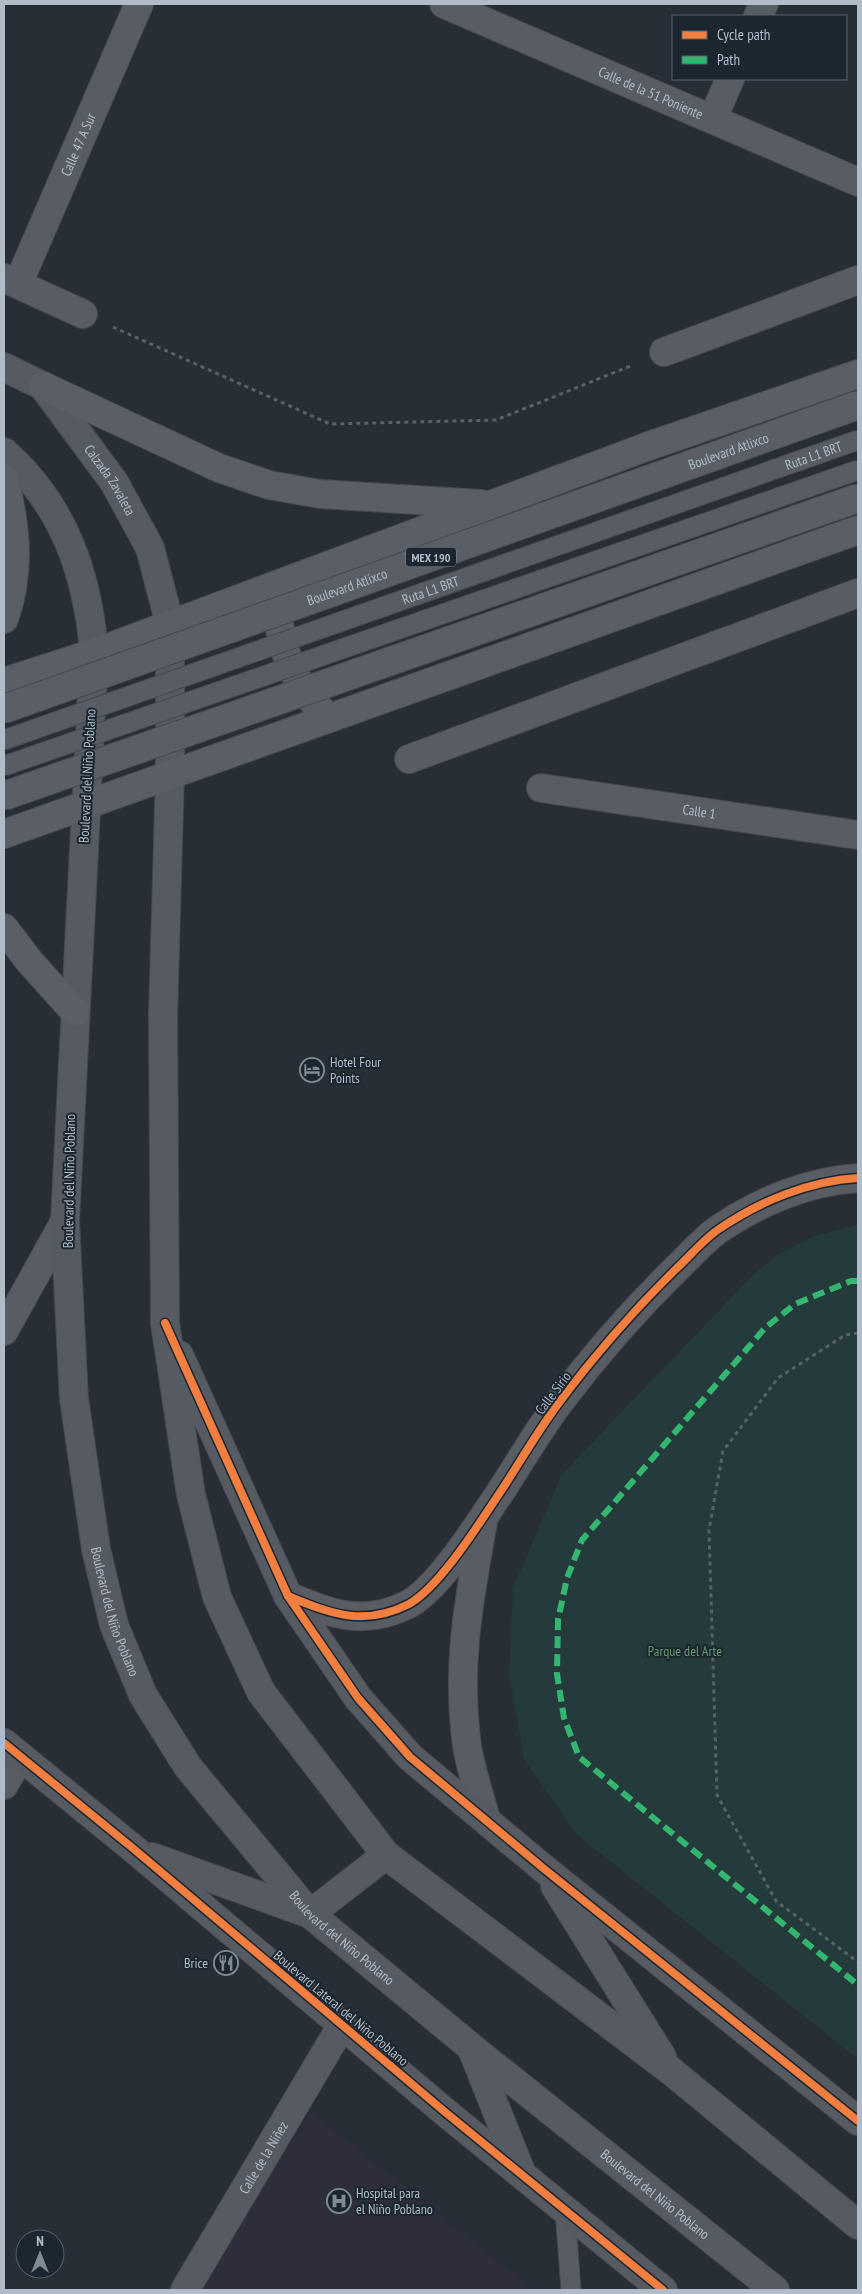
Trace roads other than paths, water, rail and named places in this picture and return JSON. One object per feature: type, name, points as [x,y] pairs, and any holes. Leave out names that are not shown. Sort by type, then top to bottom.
[{"type":"main road","name":"Calzada Zavaleta","points":[[4,367],[43,386],[114,482],[150,548],[170,625]]},
{"type":"main road","points":[[4,682],[94,654],[646,447],[858,374]]},
{"type":"main road","points":[[43,386],[219,468],[270,485],[320,494],[490,505]]},
{"type":"main road","name":"Boulevard Atlixco","points":[[4,709],[858,405]]},
{"type":"main road","points":[[4,452],[20,466],[37,487],[67,536],[86,588],[92,616],[94,654]]},
{"type":"main road","points":[[4,478],[15,526],[11,600],[4,619]]},
{"type":"main road","points":[[4,796],[858,498]]},
{"type":"main road","points":[[4,834],[858,530]]},
{"type":"main road","points":[[278,584],[276,608],[287,660],[312,701],[329,718]]},
{"type":"main road","points":[[170,625],[170,774],[163,1016],[165,1324],[191,1495],[217,1598],[261,1692],[386,1855],[671,2071],[858,2226]]},
{"type":"main road","name":"Boulevard del Niño Poblano","points":[[94,654],[65,1221],[74,1399],[96,1549],[114,1625],[143,1695],[188,1767],[310,1914],[472,2048],[775,2290]]},
{"type":"main road","points":[[4,928],[30,962],[75,1012]]},
{"type":"main road","points":[[165,1324],[288,1596],[358,1698],[410,1757],[543,1868],[858,2121]]},
{"type":"main road","name":"Boulevard Lateral del Niño Poblano","points":[[12,1750],[135,1850],[342,2025],[663,2290]]},
{"type":"main road","points":[[135,1850],[310,1914],[386,1855]]},
{"type":"main road","points":[[543,1868],[671,2071]]},
{"type":"main road","name":"Calle de la Niñez","points":[[185,2290],[342,2025]]},
{"type":"main road","points":[[472,2048],[522,2175]]},
{"type":"street","name":"Calle 47 A Sur","points":[[11,281],[139,4]]},
{"type":"street","name":"Calle de la 51 Poniente","points":[[454,6],[858,182]]},
{"type":"street","points":[[713,118],[730,80]]},
{"type":"street","points":[[664,352],[858,280]]},
{"type":"street","points":[[11,281],[83,314]]},
{"type":"street","points":[[409,759],[858,593]]},
{"type":"street","name":"Calle 1","points":[[541,788],[858,835]]},
{"type":"street","name":"Calle Sirio","points":[[288,1596],[327,1612],[354,1617],[382,1614],[410,1603],[439,1578],[485,1516],[564,1397],[641,1302],[718,1229],[773,1198],[835,1179],[858,1178]]},
{"type":"street","points":[[4,1331],[65,1221]]},
{"type":"street","name":"Calle Sirio","points":[[485,1516],[466,1614],[462,1658],[463,1703],[468,1748],[486,1820]]},
{"type":"street","points":[[4,1785],[12,1750]]},
{"type":"lane","name":"Ruta L1 BRT","points":[[4,740],[858,440]]},
{"type":"lane","name":"Ruta L1 BRT","points":[[4,766],[858,470]]},
{"type":"lane","points":[[565,2210],[571,2290]]},
{"type":"place","name":"Hotel Four Points","points":[[312,1070]]},
{"type":"place","name":"Brice","points":[[226,1963]]},
{"type":"place","name":"Hospital para el Niño Poblano","points":[[339,2201]]},
{"type":"park label","name":"Parque del Arte","points":[[685,1651]]}]
